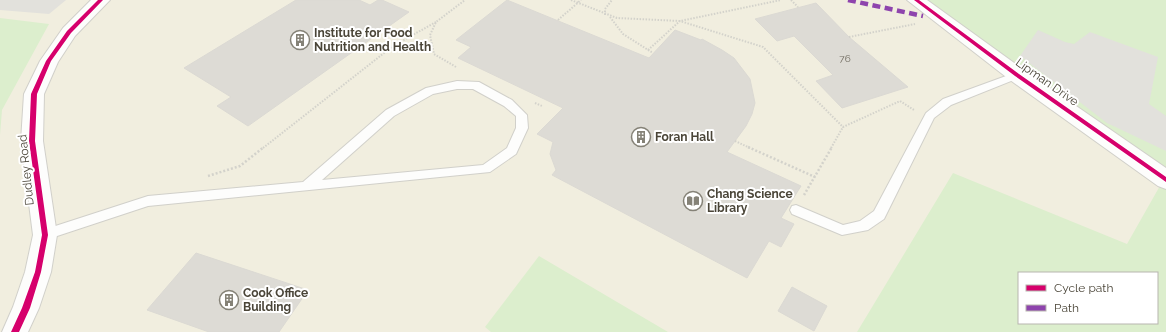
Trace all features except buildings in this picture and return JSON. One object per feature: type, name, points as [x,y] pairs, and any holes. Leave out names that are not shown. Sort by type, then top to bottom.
[{"type":"street","name":"Dudley Road","points":[[15,332],[26,308],[38,272],[45,235],[32,141],[34,94],[49,61],[69,32],[101,0]]},
{"type":"street","name":"Lipman Drive","points":[[916,0],[1017,75],[1166,180]]},
{"type":"lane","points":[[796,210],[842,230],[863,226],[879,215],[930,116],[947,102],[1017,75]]},
{"type":"lane","points":[[45,235],[148,201],[486,169],[512,151],[522,128],[521,115],[508,103],[475,85],[457,85],[430,91],[390,113],[306,186]]},
{"type":"path","points":[[202,178],[240,166],[392,46],[436,22],[465,0]]},
{"type":"path","points":[[571,0],[606,14],[610,17],[614,25],[631,41],[653,53]]},
{"type":"path","points":[[558,20],[581,0]]},
{"type":"path","points":[[606,14],[605,9],[612,0]]},
{"type":"path","points":[[648,50],[680,21],[781,0]]},
{"type":"path","points":[[791,0],[798,7]]},
{"type":"path","points":[[610,17],[680,21],[763,47],[843,127]]},
{"type":"path","points":[[436,22],[430,35],[434,54],[461,70]]},
{"type":"path","points":[[849,37],[922,22]]},
{"type":"path","points":[[796,210],[843,127],[900,101],[908,108],[930,116]]},
{"type":"path","points":[[534,103],[542,106]]},
{"type":"path","points":[[735,141],[814,177]]},
{"type":"shaded area","points":[[0,0],[1166,0],[1166,332],[0,332]]},
{"type":"shaded area","points":[[0,0],[66,0],[49,14],[0,10]]},
{"type":"shaded area","points":[[1038,30],[1065,42],[1074,44],[1090,32],[1158,57],[1149,104],[1166,116],[1166,151],[1107,123],[1020,56]]},
{"type":"green space","points":[[916,0],[1166,0],[1166,332],[857,332],[953,173],[1127,244],[1161,184]]},
{"type":"green space","points":[[0,18],[49,24],[2,110],[0,135]]},
{"type":"green space","points":[[539,256],[668,332],[491,332],[485,327]]},
{"type":"marked path","points":[[848,0],[923,16]]},
{"type":"cycle path","points":[[15,332],[26,308],[38,272],[45,235],[32,141],[34,94],[49,61],[69,32],[101,0]]},
{"type":"cycle path","points":[[916,0],[1017,75],[1166,180]]},
{"type":"place","name":"Institute for Food Nutrition and Health","points":[[300,40]]},
{"type":"place","name":"Foran Hall","points":[[641,137]]},
{"type":"place","name":"Chang Science Library","points":[[693,201]]},
{"type":"place","name":"Cook Office Building","points":[[229,300]]}]
